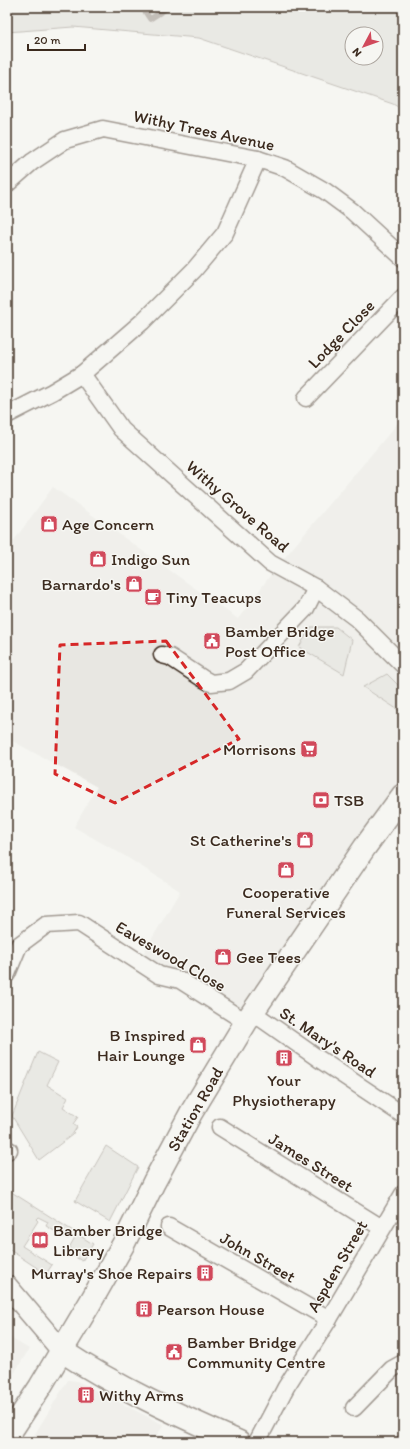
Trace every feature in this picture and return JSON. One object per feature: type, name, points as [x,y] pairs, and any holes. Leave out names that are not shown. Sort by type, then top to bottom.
[{"type":"main road","name":"Station Road","points":[[7,1437],[62,1351],[124,1243],[154,1182],[191,1113],[249,1017],[364,846],[403,795]]},
{"type":"main road","points":[[62,1351],[106,1379],[170,1412],[239,1442]]},
{"type":"street","name":"Withy Trees Avenue","points":[[7,184],[32,162],[65,140],[103,128],[258,158],[285,168],[325,191],[352,211],[403,258]]},
{"type":"street","points":[[7,415],[52,392],[82,374],[142,322],[194,270],[225,233],[258,158]]},
{"type":"street","name":"Lodge Close","points":[[306,398],[403,297]]},
{"type":"street","name":"Withy Grove Road","points":[[82,374],[121,429],[270,563],[316,588],[357,619],[403,665]]},
{"type":"street","points":[[162,655],[170,657],[211,683],[220,683],[233,679],[246,671],[306,608],[316,588]]},
{"type":"street","name":"Eaveswood Close","points":[[7,974],[20,944],[46,926],[79,923],[159,975],[180,980],[249,1017]]},
{"type":"street","name":"St. Mary's Road","points":[[249,1017],[319,1059],[403,1115]]},
{"type":"street","name":"James Street","points":[[220,1127],[382,1228]]},
{"type":"street","name":"Aspden Street","points":[[258,1442],[286,1387],[403,1194]]},
{"type":"street","name":"John Street","points":[[169,1227],[328,1319]]},
{"type":"street","points":[[7,1286],[62,1351]]},
{"type":"street","points":[[354,1408],[392,1369],[403,1363]]},
{"type":"highlighted area","points":[[166,641],[239,739],[115,803],[55,774],[60,645]]},
{"type":"shaded area","points":[[7,7],[403,7],[403,110],[393,104],[199,38],[73,27],[7,32]]},
{"type":"shaded area","points":[[403,417],[403,777],[235,1027],[137,964],[180,891],[125,856],[74,827],[97,787],[7,738],[7,550],[53,487],[238,619],[275,569]]},
{"type":"shaded area","points":[[311,627],[336,627],[352,640],[344,674],[299,647]]},
{"type":"shaded area","points":[[387,674],[403,690],[403,713],[363,687]]},
{"type":"shaded area","points":[[38,1052],[58,1062],[47,1085],[68,1098],[63,1107],[78,1117],[73,1124],[77,1127],[72,1135],[39,1160],[12,1116]]},
{"type":"shaded area","points":[[106,1146],[138,1167],[110,1222],[75,1201]]},
{"type":"shaded area","points":[[7,1187],[13,1193],[73,1231],[68,1239],[46,1226],[48,1222],[38,1217],[36,1219],[38,1221],[22,1246],[52,1265],[46,1274],[7,1248]]},
{"type":"shaded area","points":[[77,1234],[93,1244],[82,1261],[72,1255],[70,1246]]},
{"type":"shaded area","points":[[7,1336],[29,1349],[7,1385]]},
{"type":"shaded area","points":[[68,1380],[77,1381],[164,1425],[152,1442],[95,1442],[91,1440],[90,1442],[30,1442]]},
{"type":"waterway","points":[[142,7],[150,19],[169,7]]},
{"type":"place","name":"Age Concern","points":[[49,524]]},
{"type":"place","name":"Indigo Sun","points":[[98,559]]},
{"type":"place","name":"Barnardo's","points":[[134,584]]},
{"type":"place","name":"Tiny Teacups","points":[[153,597]]},
{"type":"place","name":"Bamber Bridge Post Office","points":[[212,641]]},
{"type":"place","name":"Morrisons","points":[[309,749]]},
{"type":"place","name":"TSB","points":[[321,800]]},
{"type":"place","name":"St Catherine's","points":[[305,840]]},
{"type":"place","name":"Cooperative Funeral Services","points":[[286,870]]},
{"type":"place","name":"Gee Tees","points":[[223,957]]},
{"type":"place","name":"B Inspired Hair Lounge","points":[[198,1045]]},
{"type":"place","name":"Your Physiotherapy","points":[[284,1058]]},
{"type":"place","name":"Bamber Bridge Library","points":[[40,1240]]},
{"type":"place","name":"Murray's Shoe Repairs","points":[[205,1273]]},
{"type":"place","name":"Pearson House","points":[[144,1309]]},
{"type":"place","name":"Bamber Bridge Community Centre","points":[[174,1352]]},
{"type":"place","name":"Withy Arms","points":[[86,1395]]}]
